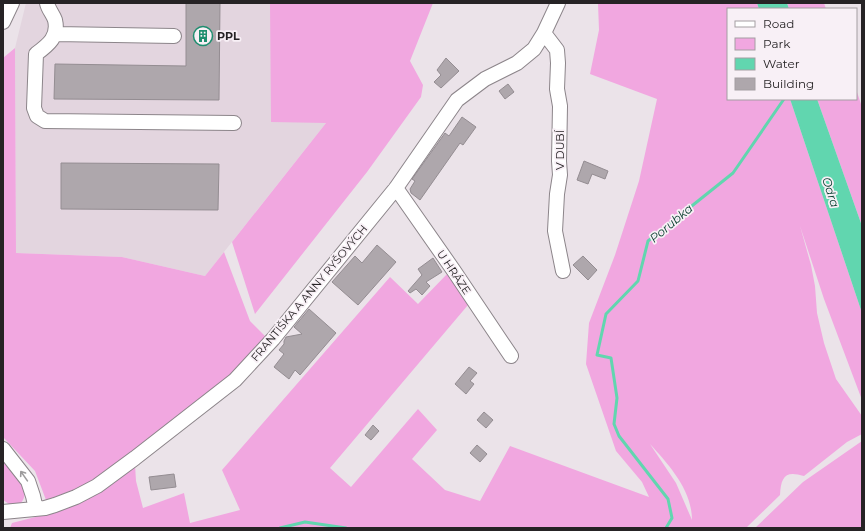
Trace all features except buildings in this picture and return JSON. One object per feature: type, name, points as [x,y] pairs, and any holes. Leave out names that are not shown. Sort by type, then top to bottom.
[{"type":"street","points":[[3,22],[12,3]]},
{"type":"street","points":[[47,3],[55,21],[56,34],[49,44],[36,54],[34,108],[37,116],[45,120],[234,123]]},
{"type":"street","name":"FRANTIŠKA A ANNY RYŠOVÝCH","points":[[3,512],[36,509],[55,505],[76,497],[97,486],[235,380],[273,339],[396,188],[457,100],[485,79],[517,63],[534,48],[544,33],[558,3]]},
{"type":"street","name":"V DUBÍ","points":[[544,33],[556,50],[558,63],[557,89],[560,106],[560,175],[557,194],[556,231],[563,271]]},
{"type":"street","points":[[56,34],[174,36]]},
{"type":"street","name":"U HRÁZE","points":[[396,188],[511,356]]},
{"type":"street","points":[[3,449],[28,481],[31,487],[36,509]]},
{"type":"shaded area","points":[[26,3],[272,3],[326,123],[205,276],[122,257],[16,253],[15,48]]},
{"type":"green space","points":[[270,3],[433,3],[410,61],[423,85],[421,97],[367,172],[255,314],[232,242],[326,123],[271,122]]},
{"type":"green space","points":[[598,3],[757,3],[759,8],[727,8],[727,100],[790,100],[862,313],[862,400],[824,299],[800,226],[811,265],[815,286],[817,313],[824,343],[836,379],[862,416],[862,434],[847,442],[804,476],[792,474],[785,476],[780,495],[746,528],[10,528],[12,523],[51,513],[135,465],[136,481],[143,508],[184,493],[190,523],[240,510],[222,470],[390,277],[418,304],[448,273],[468,305],[330,468],[351,487],[418,409],[437,430],[412,459],[445,490],[480,501],[510,446],[649,497],[642,482],[616,451],[586,364],[589,323],[615,255],[639,181],[657,99],[590,74],[599,30]],"holes":[[[650,444],[672,469],[684,488],[688,498],[692,520],[676,483]]]},
{"type":"green space","points":[[787,3],[824,3],[826,8],[789,8]]},
{"type":"green space","points":[[15,48],[16,253],[122,257],[205,276],[224,252],[250,321],[267,338],[228,382],[96,479],[82,487],[46,500],[35,471],[3,437],[3,58]]},
{"type":"green space","points":[[857,92],[862,107],[862,226],[817,100],[857,100]]},
{"type":"green space","points":[[862,441],[862,528],[755,528],[803,482]]},
{"type":"green space","points":[[3,460],[16,475],[23,487],[25,493],[24,499],[20,504],[9,504],[3,500]]},
{"type":"water","points":[[757,3],[787,3],[789,8],[759,8]]},
{"type":"water","name":"Odra","points":[[790,100],[817,100],[862,226],[862,313]]},
{"type":"waterway","name":"Porubka","points":[[666,528],[672,518],[668,499],[619,436],[614,424],[617,398],[611,358],[597,355],[606,314],[638,281],[648,241],[733,173],[783,100]]},
{"type":"waterway","name":"Porubka","points":[[280,528],[305,522],[346,528]]},
{"type":"place","name":"PPL","points":[[203,36]]}]
